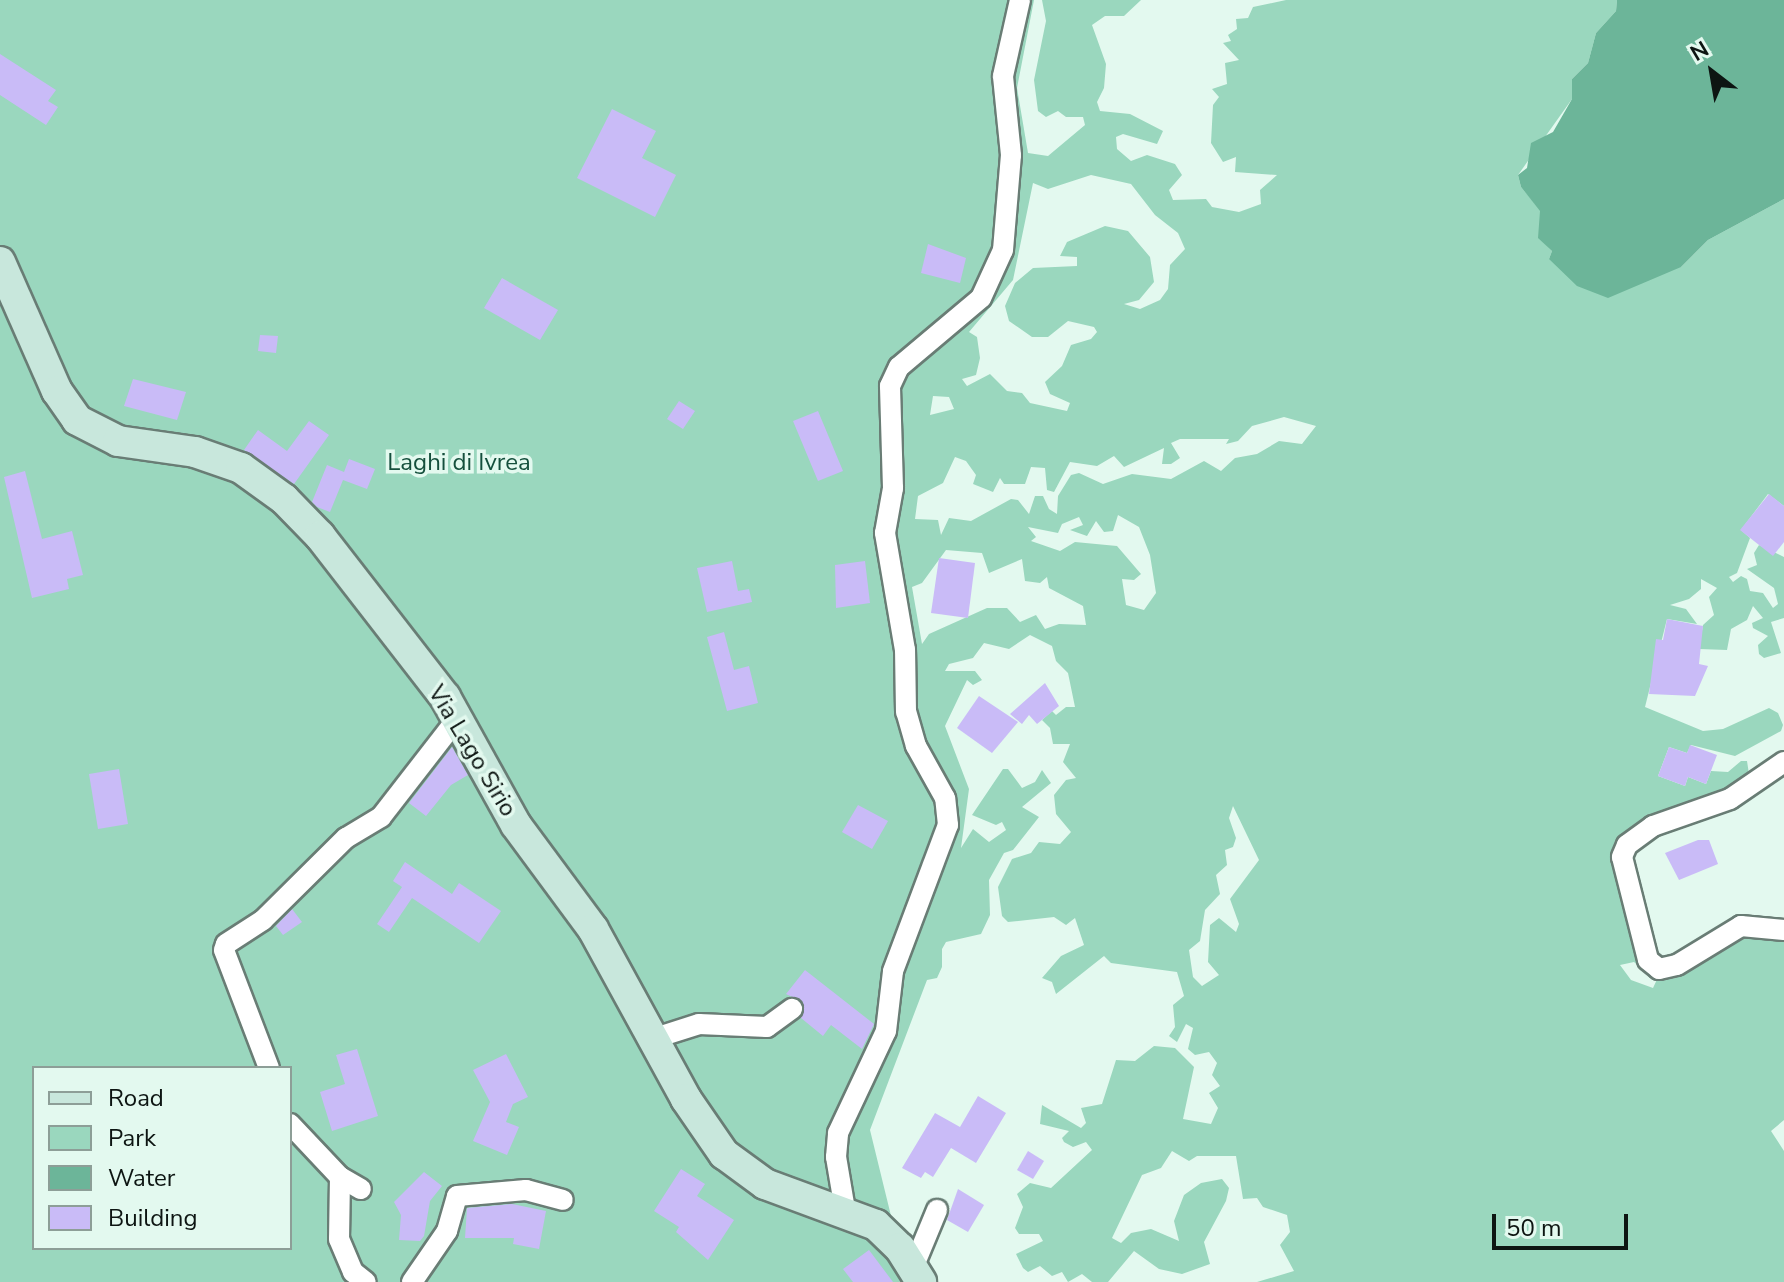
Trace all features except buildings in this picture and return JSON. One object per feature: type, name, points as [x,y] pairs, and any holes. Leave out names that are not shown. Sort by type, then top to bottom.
[{"type":"main road","name":"Via Lago Sirio","points":[[0,262],[66,410],[102,436],[195,452],[262,480],[303,516],[451,706],[516,825],[593,929],[698,1117],[740,1169],[791,1195],[845,1210],[876,1225],[917,1275]]},
{"type":"street","points":[[845,1210],[836,1157],[838,1133],[886,1031],[893,971],[948,825],[945,798],[916,746],[906,712],[905,650],[885,533],[893,488],[890,386],[899,367],[981,298],[1003,250],[1011,169],[1003,76],[1020,0]]},
{"type":"street","points":[[268,1066],[258,1025],[224,950],[226,944],[263,920],[346,838],[381,817],[451,706]]},
{"type":"street","points":[[1784,762],[1730,799],[1653,826],[1627,845],[1622,857],[1648,960],[1659,969],[1677,965],[1741,926],[1784,930]]},
{"type":"street","points":[[652,1039],[699,1024],[767,1027],[792,1009]]},
{"type":"street","points":[[292,1126],[340,1177],[361,1189]]},
{"type":"street","points":[[340,1177],[339,1239],[353,1272],[366,1282]]},
{"type":"street","points":[[412,1282],[447,1231],[457,1196],[526,1190],[563,1200]]},
{"type":"street","points":[[917,1275],[937,1210]]},
{"type":"green space","name":"Laghi di Ivrea","points":[[0,0],[1034,0],[1017,88],[1028,153],[1048,156],[1085,125],[1083,117],[1066,117],[1058,111],[1046,117],[1038,111],[1034,80],[1046,21],[1042,0],[1141,0],[1124,16],[1105,16],[1092,25],[1106,64],[1104,88],[1097,102],[1100,111],[1130,114],[1163,131],[1157,144],[1123,134],[1116,137],[1117,149],[1131,161],[1147,155],[1175,164],[1182,175],[1169,190],[1173,200],[1206,199],[1212,207],[1239,212],[1261,204],[1260,190],[1277,175],[1235,172],[1236,157],[1223,162],[1211,143],[1213,105],[1219,97],[1212,89],[1227,84],[1225,63],[1239,60],[1223,43],[1231,41],[1228,35],[1237,29],[1236,19],[1248,18],[1253,7],[1286,0],[1617,0],[1616,11],[1596,33],[1588,63],[1572,79],[1572,99],[1518,175],[1521,187],[1541,211],[1539,237],[1552,251],[1549,259],[1681,267],[1708,240],[1784,199],[1784,506],[1768,494],[1741,530],[1750,538],[1737,573],[1729,577],[1733,582],[1741,576],[1747,579],[1750,591],[1763,593],[1773,608],[1778,604],[1774,588],[1747,569],[1757,565],[1754,553],[1759,545],[1784,557],[1784,618],[1771,622],[1781,653],[1764,658],[1759,654],[1758,645],[1768,636],[1753,628],[1752,623],[1763,618],[1753,606],[1747,620],[1731,629],[1727,650],[1699,649],[1703,625],[1714,615],[1709,597],[1717,588],[1701,579],[1701,589],[1689,599],[1670,605],[1686,609],[1697,624],[1667,619],[1645,707],[1703,731],[1723,729],[1769,708],[1778,713],[1783,725],[1781,731],[1735,756],[1691,745],[1687,753],[1669,747],[1658,776],[1685,786],[1688,777],[1706,784],[1711,771],[1728,772],[1741,761],[1747,761],[1749,774],[1732,789],[1621,840],[1647,967],[1643,970],[1634,962],[1620,965],[1631,980],[1653,988],[1660,973],[1736,933],[1784,936],[1784,1120],[1771,1131],[1784,1151],[1784,1282],[1257,1282],[1294,1271],[1280,1245],[1290,1232],[1287,1215],[1263,1207],[1257,1198],[1243,1199],[1236,1156],[1197,1156],[1189,1161],[1172,1151],[1161,1168],[1142,1175],[1112,1238],[1121,1243],[1131,1233],[1151,1229],[1179,1241],[1174,1221],[1184,1195],[1201,1183],[1222,1179],[1229,1188],[1226,1201],[1204,1242],[1210,1264],[1182,1274],[1159,1269],[1134,1251],[1108,1282],[1092,1282],[1082,1274],[1068,1282],[1062,1272],[1052,1276],[1040,1266],[1028,1272],[1023,1268],[1016,1254],[1043,1241],[1039,1234],[1019,1234],[1015,1228],[1023,1207],[1017,1194],[1030,1183],[1051,1188],[1092,1150],[1086,1142],[1073,1147],[1064,1142],[1062,1138],[1069,1131],[1040,1124],[1042,1105],[1081,1128],[1086,1123],[1081,1108],[1102,1104],[1116,1060],[1135,1061],[1154,1046],[1175,1048],[1194,1067],[1183,1119],[1211,1124],[1218,1108],[1209,1093],[1220,1086],[1212,1075],[1217,1063],[1209,1052],[1195,1055],[1188,1049],[1193,1028],[1186,1024],[1177,1042],[1169,1036],[1175,1027],[1173,1005],[1184,996],[1177,972],[1111,963],[1104,956],[1056,994],[1052,982],[1042,978],[1061,956],[1084,945],[1075,918],[1066,925],[1054,917],[1008,922],[1002,916],[998,887],[1012,859],[1031,853],[1039,842],[1060,844],[1071,832],[1056,814],[1054,795],[1066,780],[1076,778],[1063,762],[1070,744],[1053,744],[1050,728],[1042,720],[1052,711],[1056,715],[1066,707],[1075,707],[1068,673],[1056,661],[1052,646],[1030,635],[1009,649],[984,643],[973,658],[949,664],[945,671],[975,671],[982,680],[973,685],[967,680],[945,726],[969,789],[961,848],[973,829],[989,842],[1006,830],[1002,822],[996,825],[972,815],[1003,769],[1008,769],[1022,788],[1035,782],[1042,770],[1051,783],[1022,807],[1039,817],[1013,850],[1004,853],[989,880],[990,915],[981,934],[946,942],[942,949],[942,967],[937,978],[927,980],[870,1130],[893,1224],[922,1282],[0,1282]],"holes":[[[1091,175],[1131,184],[1155,215],[1178,233],[1185,249],[1170,265],[1168,289],[1160,300],[1140,309],[1124,304],[1139,300],[1154,282],[1150,257],[1128,231],[1105,226],[1067,242],[1060,256],[1077,257],[1077,266],[1033,268],[1015,283],[1005,306],[1009,321],[1032,337],[1048,337],[1068,321],[1094,327],[1097,332],[1091,339],[1071,345],[1062,366],[1045,382],[1050,394],[1070,403],[1067,411],[1030,403],[1022,393],[1007,391],[990,374],[967,386],[962,379],[976,375],[980,358],[977,337],[969,332],[1013,280],[1033,183],[1048,189]],[[933,396],[949,397],[954,409],[930,415]],[[1284,417],[1316,426],[1302,444],[1279,441],[1257,454],[1235,458],[1221,471],[1204,461],[1171,479],[1132,474],[1103,484],[1079,473],[1071,475],[1058,496],[1057,514],[1049,509],[1043,496],[1035,496],[1029,514],[1018,500],[1011,499],[971,521],[949,518],[941,535],[938,520],[915,519],[918,496],[943,483],[955,457],[966,461],[976,475],[973,484],[993,492],[1000,478],[1004,484],[1025,484],[1031,467],[1045,468],[1047,490],[1054,492],[1070,462],[1097,466],[1114,456],[1124,467],[1164,448],[1162,464],[1171,464],[1180,458],[1171,443],[1180,439],[1229,439],[1226,444],[1238,441],[1252,426]],[[1118,515],[1139,527],[1150,555],[1156,593],[1144,610],[1126,605],[1122,579],[1134,580],[1141,574],[1117,546],[1075,542],[1060,551],[1031,541],[1036,537],[1028,527],[1058,533],[1062,524],[1079,517],[1083,525],[1070,530],[1087,536],[1096,521],[1104,532],[1113,531]],[[946,550],[982,553],[989,573],[1022,559],[1025,581],[1040,583],[1047,577],[1049,588],[1083,606],[1086,625],[1059,624],[1045,629],[1036,615],[1020,622],[1007,608],[987,608],[929,634],[922,644],[912,587],[922,583]],[[1233,806],[1259,860],[1230,899],[1239,924],[1236,932],[1219,918],[1210,925],[1208,962],[1219,975],[1202,986],[1193,977],[1189,950],[1200,941],[1205,910],[1220,894],[1216,875],[1227,865],[1225,850],[1233,847],[1236,838],[1229,818]]]},
{"type":"water","points":[[1617,0],[1784,0],[1784,199],[1708,240],[1681,267],[1608,298],[1577,286],[1549,259],[1552,251],[1538,238],[1540,211],[1521,187],[1518,175],[1527,168],[1531,143],[1553,132],[1572,99],[1572,79],[1588,63],[1596,33],[1616,11]]}]
